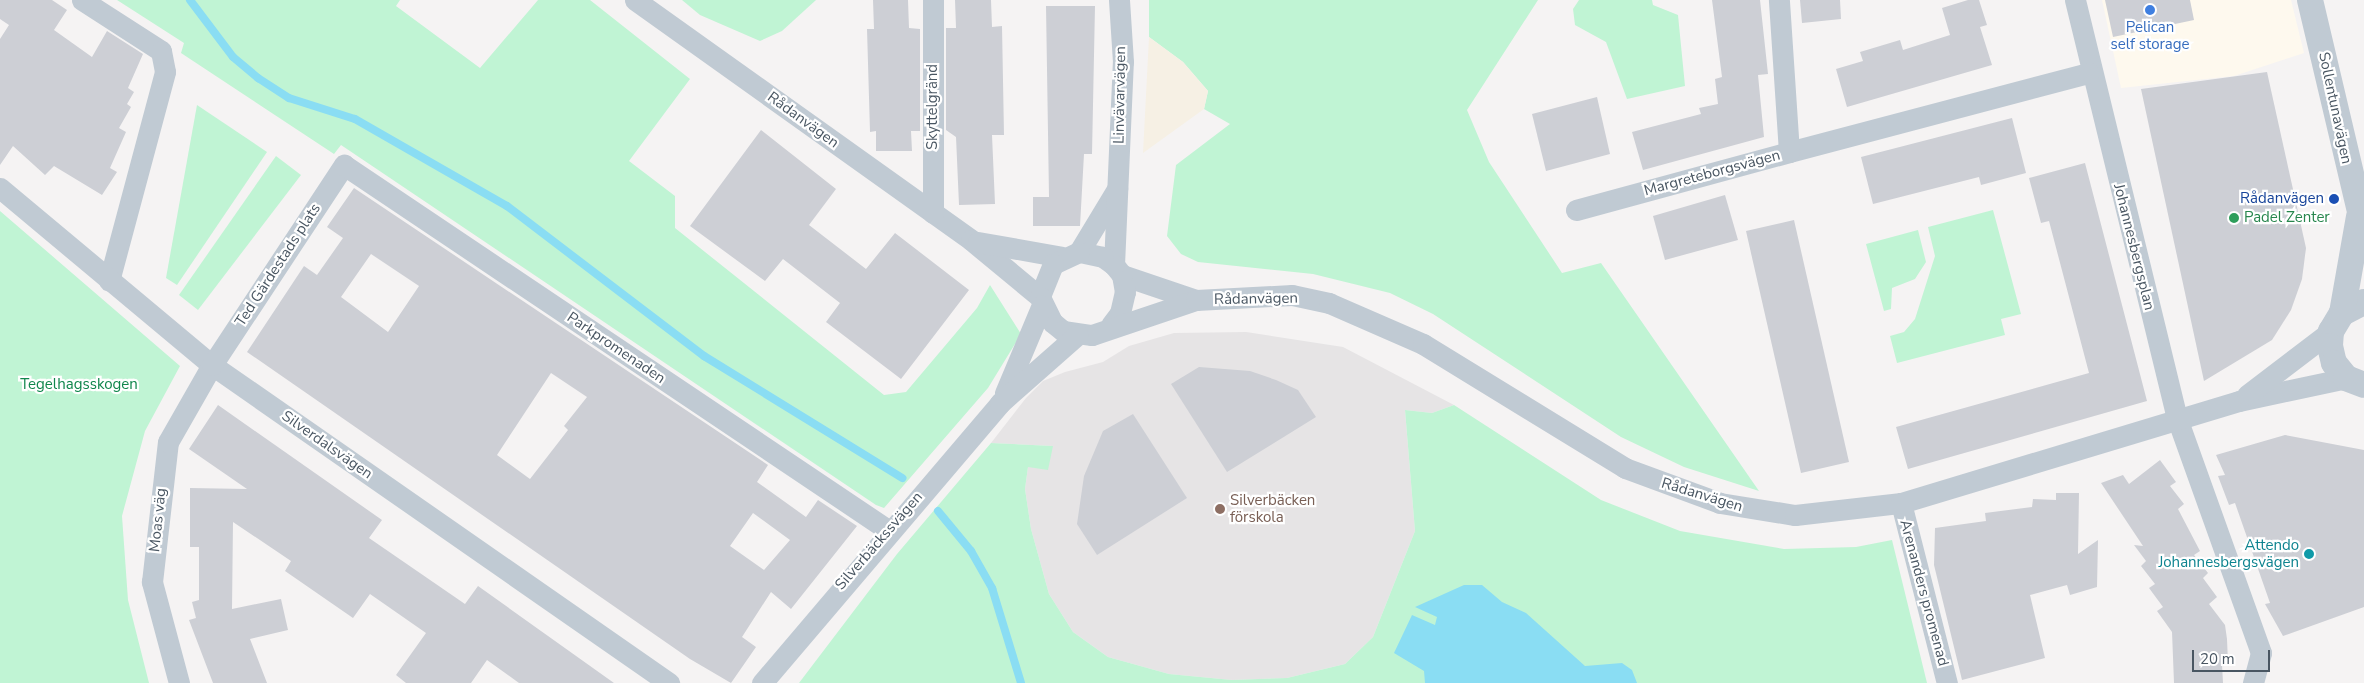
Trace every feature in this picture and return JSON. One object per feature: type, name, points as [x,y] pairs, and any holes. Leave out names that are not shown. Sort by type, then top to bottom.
[{"type":"street","points":[[82,0],[161,51],[165,72],[109,281]]},
{"type":"street","name":"Rådanvägen","points":[[635,0],[971,240],[1041,301],[1052,322],[1077,335],[1092,335],[1112,325],[1196,300],[1292,295],[1328,303],[1422,344],[1625,468],[1720,503],[1795,516],[1901,503],[2178,421],[2239,401],[2357,385]]},
{"type":"street","name":"Skyttelgränd","points":[[933,0],[934,213]]},
{"type":"street","name":"Linvävarvägen","points":[[1118,270],[1117,189],[1123,62],[1119,0]]},
{"type":"street","name":"Margreteborgsvägen","points":[[1576,210],[1789,152],[1778,0]]},
{"type":"street","name":"Johannesbergsplan","points":[[2075,0],[2089,72],[2178,421],[2261,653],[2253,683]]},
{"type":"street","name":"Sollentunavägen","points":[[2310,0],[2362,223],[2346,316],[2334,363],[2357,385]]},
{"type":"street","points":[[1789,152],[2089,72]]},
{"type":"street","name":"Ted Gärdestads plats","points":[[212,365],[344,165]]},
{"type":"street","name":"Parkpromenaden","points":[[344,165],[888,530]]},
{"type":"street","name":"Silverdalsvägen","points":[[0,188],[109,281],[212,365],[669,683]]},
{"type":"street","name":"Linvävarvägen","points":[[1070,255],[1117,189]]},
{"type":"street","name":"Rådanvägen","points":[[971,240],[1070,255],[1103,256],[1118,270],[1196,300]]},
{"type":"street","points":[[1041,301],[1045,276],[1070,255]]},
{"type":"street","points":[[1112,325],[1120,313],[1125,292],[1118,270]]},
{"type":"street","name":"Silverbäckssvägen","points":[[1000,403],[1041,301]]},
{"type":"street","name":"Rådanvägen","points":[[2239,401],[2346,316]]},
{"type":"street","name":"Silverbäckssvägen","points":[[762,683],[888,530],[1000,403],[1077,335]]},
{"type":"street","name":"Moas väg","points":[[179,683],[152,582],[156,516],[168,442],[212,365]]},
{"type":"street","name":"Arenanders promenad","points":[[1901,503],[1947,683]]},
{"type":"shaded area","points":[[2102,0],[2291,0],[2304,53],[2234,76],[2121,88]]},
{"type":"shaded area","name":"Silverbäcken förskola","points":[[1246,332],[1343,347],[1454,405],[1432,413],[1405,410],[1415,531],[1373,637],[1345,664],[1287,678],[1232,680],[1169,674],[1108,657],[1073,632],[1049,594],[1031,529],[1025,489],[1028,467],[1053,446],[991,443],[1026,398],[1043,381],[1065,372],[1103,362],[1129,346],[1174,333]]},
{"type":"green space","points":[[117,0],[400,0],[396,6],[480,68],[538,0],[590,0],[690,79],[629,161],[675,196],[675,228],[884,395],[906,392],[977,308],[990,285],[1021,334],[988,388],[884,508],[876,505],[341,145],[334,154],[181,53],[184,43]]},
{"type":"green space","points":[[682,0],[816,0],[782,31],[760,41],[700,15]]},
{"type":"green space","points":[[1149,0],[1538,0],[1467,110],[1489,162],[1562,273],[1601,263],[1759,491],[1684,467],[1621,437],[1433,314],[1390,293],[1313,274],[1198,262],[1181,254],[1167,236],[1176,165],[1230,124],[1204,109],[1208,91],[1183,62],[1149,37]]},
{"type":"green space","points":[[1579,0],[1652,0],[1653,5],[1678,15],[1685,86],[1627,99],[1606,42],[1575,25],[1573,9]]},
{"type":"green space","points":[[197,105],[267,152],[177,285],[166,278]]},
{"type":"green space","points":[[276,156],[301,175],[198,310],[179,295]]},
{"type":"green space","points":[[1993,210],[2021,314],[2001,319],[2005,335],[1897,363],[1890,336],[1904,332],[1915,319],[1935,256],[1928,227]]},
{"type":"green space","name":"Tegelhagsskogen","points":[[0,211],[180,366],[145,431],[122,516],[128,600],[149,683],[0,683]]},
{"type":"green space","points":[[1918,230],[1926,262],[1915,279],[1892,288],[1891,309],[1884,311],[1866,244]]},
{"type":"green space","points":[[1454,405],[1601,500],[1680,531],[1784,549],[1856,547],[1892,540],[1927,683],[799,683],[897,554],[991,443],[1053,446],[1048,470],[1028,467],[1025,489],[1031,529],[1049,594],[1073,632],[1108,657],[1169,674],[1232,680],[1287,678],[1345,664],[1373,637],[1415,531],[1405,410],[1432,413]]},
{"type":"sand","points":[[1149,37],[1183,62],[1208,91],[1204,109],[1143,153]]},
{"type":"water","points":[[1464,585],[1482,585],[1502,602],[1526,613],[1585,666],[1622,663],[1632,670],[1637,683],[1425,683],[1424,671],[1394,653],[1412,615],[1435,625],[1437,617],[1415,607]]},
{"type":"building","points":[[0,0],[52,0],[67,10],[54,30],[92,57],[107,31],[143,54],[128,88],[134,92],[127,104],[131,107],[119,128],[126,132],[110,168],[117,172],[102,195],[54,166],[45,175],[13,146],[0,165],[0,39],[9,25],[0,19]]},
{"type":"building","points":[[873,0],[908,0],[909,28],[920,29],[920,131],[911,131],[912,151],[876,151],[876,131],[870,132],[867,29],[874,29]]},
{"type":"building","points":[[955,0],[991,0],[992,27],[1002,26],[1004,135],[992,135],[995,204],[959,205],[956,137],[946,130],[946,28],[956,28]]},
{"type":"building","points":[[1712,0],[1760,0],[1768,74],[1758,75],[1764,137],[1643,170],[1632,132],[1701,114],[1699,108],[1718,104],[1715,79],[1722,77]]},
{"type":"building","points":[[1800,0],[1840,0],[1841,19],[1802,23]]},
{"type":"building","points":[[1968,0],[1979,0],[1987,25],[1980,27],[1992,65],[1847,107],[1836,69],[1863,61],[1860,52],[1900,40],[1903,50],[1950,35],[1942,8]]},
{"type":"building","name":"Pelican self storage","points":[[2105,0],[2190,0],[2194,20],[2113,37]]},
{"type":"building","points":[[1046,6],[1095,6],[1092,154],[1084,154],[1080,226],[1033,226],[1033,197],[1049,197]]},
{"type":"building","name":"Padel Zenter","points":[[2267,72],[2306,248],[2302,279],[2291,310],[2272,340],[2204,381],[2141,89]]},
{"type":"building","points":[[1597,97],[1610,154],[1546,171],[1532,114]]},
{"type":"building","points":[[2012,118],[2026,173],[1981,185],[1979,177],[1873,204],[1861,157]]},
{"type":"building","points":[[761,130],[836,189],[809,225],[866,269],[895,233],[969,290],[901,379],[826,322],[840,303],[783,259],[765,281],[690,226]]},
{"type":"building","points":[[2085,163],[2147,401],[1908,469],[1896,427],[2089,373],[2049,221],[2041,223],[2029,178]]},
{"type":"building","points":[[354,188],[768,465],[757,482],[806,517],[818,500],[857,526],[791,609],[771,592],[742,637],[756,647],[731,683],[690,659],[247,352],[304,266],[317,275],[343,238],[327,227]],"holes":[[[371,254],[419,286],[388,332],[341,297]],[[551,373],[587,397],[564,426],[568,430],[530,479],[497,455]],[[753,513],[790,540],[764,570],[730,546]]]},
{"type":"building","points":[[1725,195],[1738,240],[1665,260],[1653,216]]},
{"type":"building","points":[[1794,220],[1849,462],[1801,473],[1746,231]]},
{"type":"building","points":[[1199,367],[1250,371],[1276,380],[1298,390],[1316,417],[1227,472],[1171,384]]},
{"type":"building","points":[[218,405],[382,520],[369,538],[465,604],[478,586],[614,683],[519,683],[487,660],[471,683],[406,683],[396,675],[426,633],[370,594],[353,618],[285,571],[291,561],[233,522],[232,609],[281,599],[288,630],[250,639],[267,683],[213,683],[189,620],[196,618],[192,602],[199,600],[199,547],[190,547],[190,488],[247,489],[189,449]]},
{"type":"building","points":[[1133,414],[1187,498],[1097,555],[1077,524],[1084,476],[1103,431]]},
{"type":"building","name":"Attendo Johannesbergsvägen","points":[[2285,435],[2364,450],[2364,607],[2283,636],[2265,604],[2270,603],[2235,503],[2229,505],[2218,476],[2225,475],[2216,455]]},
{"type":"building","points":[[2160,460],[2176,482],[2170,486],[2184,504],[2178,509],[2200,551],[2194,555],[2208,573],[2203,578],[2217,597],[2209,604],[2225,625],[2228,663],[2222,664],[2223,683],[2174,683],[2172,632],[2157,611],[2163,607],[2149,588],[2155,584],[2141,566],[2146,561],[2134,545],[2143,546],[2101,483],[2123,475],[2129,484]]},
{"type":"building","points":[[2056,493],[2079,493],[2078,554],[2098,540],[2097,587],[2070,595],[2067,585],[2030,595],[2045,658],[1962,680],[1934,565],[1935,528],[1986,521],[1985,513],[2032,507],[2033,499],[2056,500]]},
{"type":"waterway","points":[[190,0],[233,57],[258,78],[289,98],[355,119],[507,206],[704,356],[902,478]]},
{"type":"waterway","points":[[938,511],[971,551],[992,588],[1021,683]]},
{"type":"place","name":"Pelican self storage","points":[[2150,10]]},
{"type":"place","name":"Rådanvägen","points":[[2334,199]]},
{"type":"place","name":"Padel Zenter","points":[[2234,218]]},
{"type":"place","name":"Silverbäcken förskola","points":[[1220,509]]},
{"type":"place","name":"Attendo Johannesbergsvägen","points":[[2309,554]]}]
